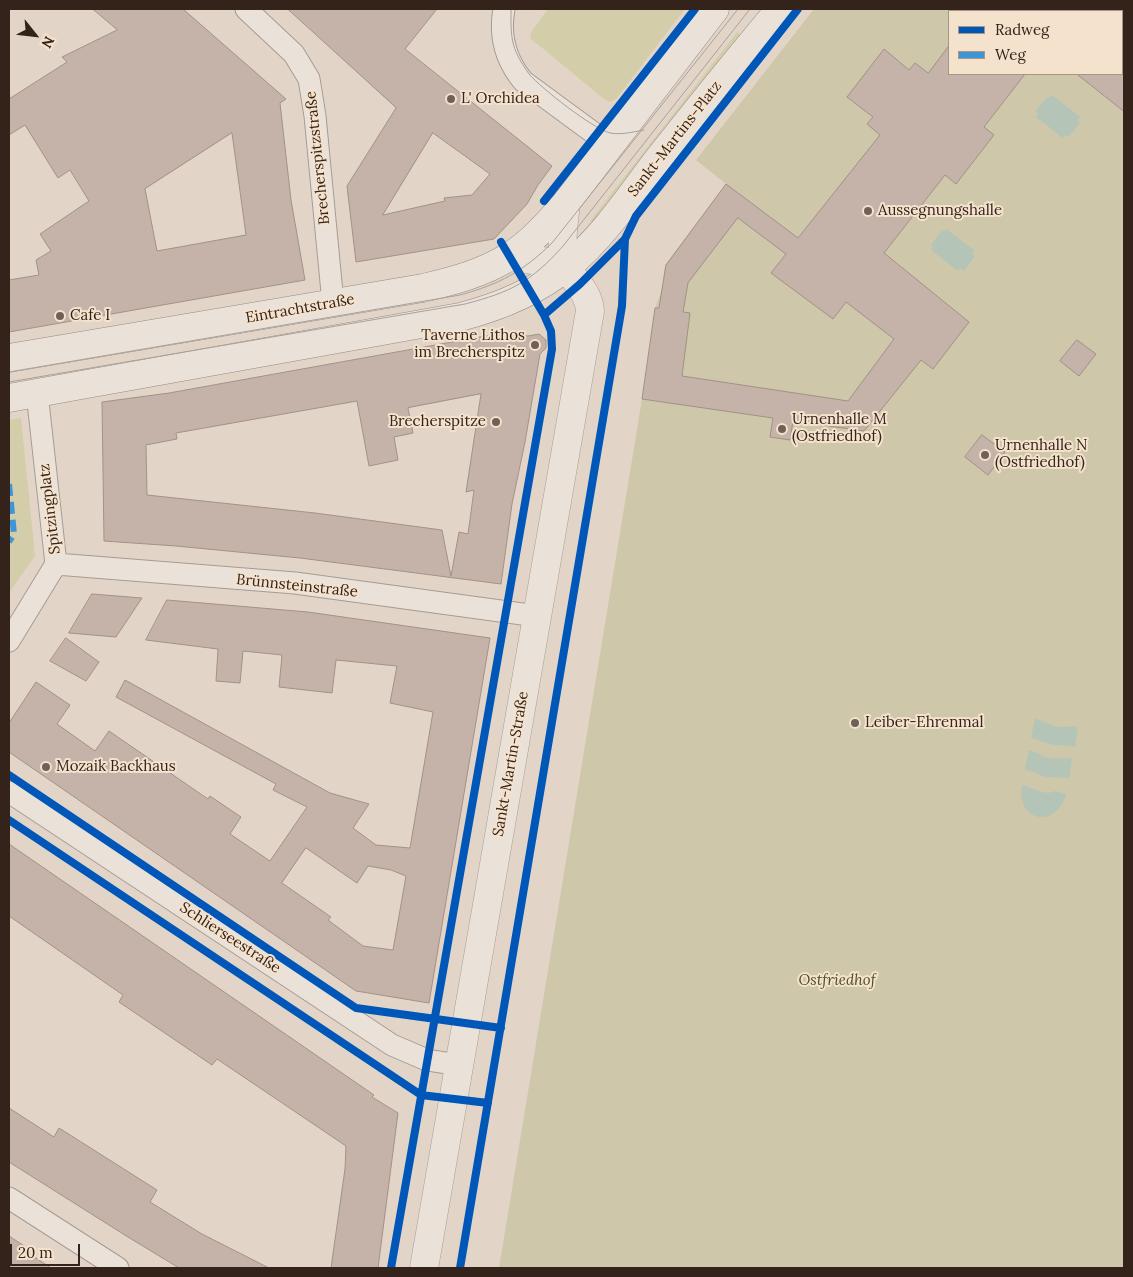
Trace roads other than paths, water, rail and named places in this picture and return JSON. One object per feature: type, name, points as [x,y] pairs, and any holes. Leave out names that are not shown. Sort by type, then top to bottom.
[{"type":"main road","points":[[567,266],[563,246],[566,203],[715,9]]},
{"type":"main road","name":"Sankt-Martins-Platz","points":[[567,266],[601,234],[705,100],[780,9]]},
{"type":"main road","name":"Eintrachtstraße","points":[[9,358],[423,288],[454,281],[510,257],[539,233],[566,203]]},
{"type":"main road","points":[[510,257],[567,266]]},
{"type":"main road","points":[[9,398],[460,317],[483,311],[531,292],[567,266]]},
{"type":"main road","name":"Sankt-Martin-Straße","points":[[424,1268],[590,311],[589,302],[567,266]]},
{"type":"street","name":"Brecherspitzstraße","points":[[246,9],[294,54],[309,80],[315,116],[333,303]]},
{"type":"street","points":[[504,9],[502,22],[503,44],[514,69],[523,81],[610,145]]},
{"type":"street","name":"Spitzingplatz","points":[[9,641],[56,564],[37,393]]},
{"type":"street","name":"Brünnsteinstraße","points":[[56,564],[295,584],[537,616]]},
{"type":"street","name":"Schlierseestraße","points":[[9,792],[392,1046],[427,1060],[459,1065]]},
{"type":"street","points":[[9,1198],[118,1268]]},
{"type":"tram line","points":[[511,9],[513,43],[518,57],[535,81],[568,107],[602,130],[619,134],[644,130]]},
{"type":"tram line","points":[[9,372],[460,295],[510,276],[531,262],[552,243],[738,9]]},
{"type":"tram line","points":[[9,382],[465,304],[508,290],[541,269],[563,246],[750,9]]},
{"type":"place","name":"L' Orchidea","points":[[451,99]]},
{"type":"place","name":"Aussegnungshalle","points":[[868,211]]},
{"type":"place","name":"Cafe I","points":[[60,316]]},
{"type":"place","name":"Taverne Lithos im Brecherspitz","points":[[535,345]]},
{"type":"place","name":"Brecherspitze","points":[[496,422]]},
{"type":"place","name":"Urnenhalle M (Ostfriedhof)","points":[[782,429]]},
{"type":"place","name":"Urnenhalle N (Ostfriedhof)","points":[[985,455]]},
{"type":"place","name":"Leiber-Ehrenmal","points":[[855,723]]},
{"type":"place","name":"Mozaik Backhaus","points":[[46,767]]},
{"type":"park label","name":"Ostfriedhof","points":[[837,981]]}]
